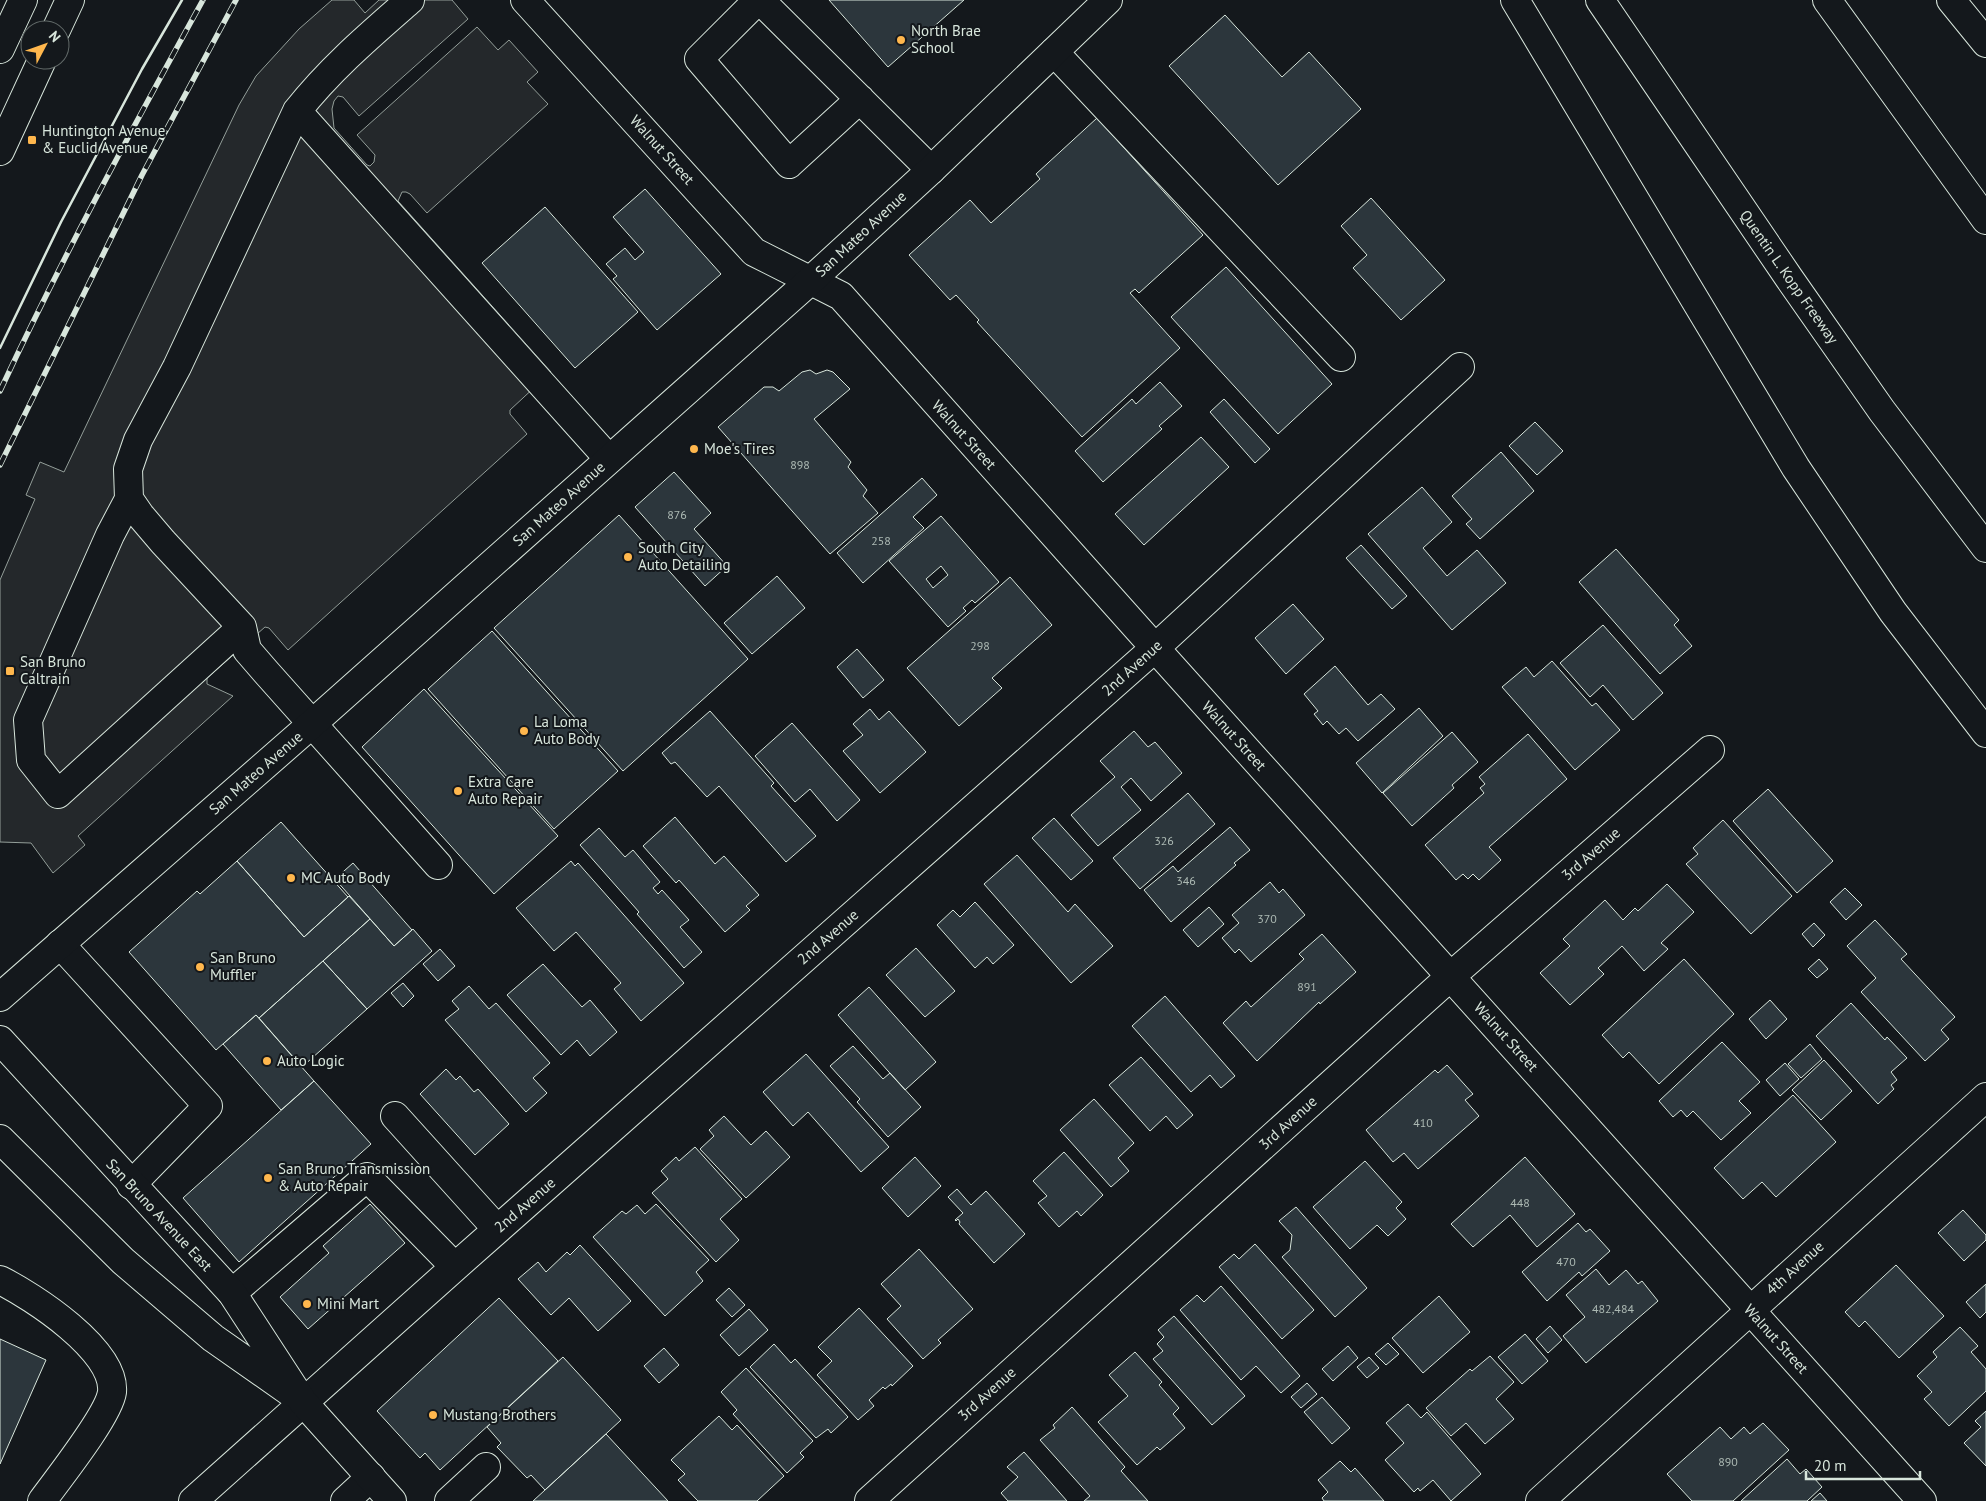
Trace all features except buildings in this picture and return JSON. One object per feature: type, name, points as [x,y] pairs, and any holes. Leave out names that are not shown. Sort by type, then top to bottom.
[{"type":"main road","points":[[0,49],[22,0]]},
{"type":"main road","points":[[61,20],[70,0]]},
{"type":"main road","points":[[410,0],[338,64],[297,111],[177,367],[138,440],[128,469],[130,499],[140,515],[242,627],[247,650],[438,865]]},
{"type":"main road","name":"Walnut Street","points":[[525,0],[754,252],[841,296],[1922,1501]]},
{"type":"main road","points":[[860,99],[789,164],[699,58],[759,0],[860,99],[931,170]]},
{"type":"main road","name":"San Mateo Avenue","points":[[0,997],[610,460],[810,281],[931,170],[1108,0]]},
{"type":"main road","points":[[1515,0],[1796,468],[1893,612],[1986,733]]},
{"type":"main road","name":"Quentin L. Kopp Freeway","points":[[1600,0],[1882,411],[1986,548]]},
{"type":"main road","points":[[1827,0],[1986,220]]},
{"type":"main road","points":[[1951,0],[1986,43]]},
{"type":"main road","points":[[1054,52],[1341,357]]},
{"type":"main road","points":[[0,152],[37,70]]},
{"type":"main road","points":[[297,111],[610,460]]},
{"type":"main road","name":"2nd Avenue","points":[[193,1501],[1155,648],[1460,367]]},
{"type":"main road","points":[[130,499],[110,535],[28,720],[31,760],[58,794],[242,627]]},
{"type":"main road","name":"3rd Avenue","points":[[869,1501],[1451,976],[1710,750]]},
{"type":"main road","points":[[60,944],[208,1106],[131,1185]]},
{"type":"main road","name":"San Bruno Avenue East","points":[[0,1040],[232,1293],[303,1402],[392,1501]]},
{"type":"main road","name":"4th Avenue","points":[[1540,1501],[1986,1097]]},
{"type":"main road","points":[[396,1116],[498,1229]]},
{"type":"main road","name":"San Bruno Avenue East","points":[[0,1139],[116,1254],[213,1338],[303,1402]]},
{"type":"main road","points":[[232,1293],[367,1177],[455,1267]]},
{"type":"main road","points":[[0,1280],[69,1323],[92,1348],[108,1373],[112,1391],[109,1402],[90,1435],[42,1501]]},
{"type":"main road","points":[[449,1501],[486,1468]]},
{"type":"main road","points":[[345,1501],[371,1477]]},
{"type":"shaded area","points":[[332,0],[354,0],[365,13],[379,0],[452,0],[468,19],[359,116],[343,97],[338,96],[334,101],[332,109],[334,128],[367,165],[370,166],[374,162],[375,155],[357,135],[477,27],[498,50],[509,40],[538,72],[527,82],[548,104],[427,213],[406,192],[402,192],[398,201],[551,372],[510,410],[510,414],[527,434],[288,650],[269,628],[265,627],[207,678],[207,684],[233,696],[78,836],[85,845],[53,873],[31,843],[0,842],[0,580],[35,499],[26,495],[40,462],[64,472],[239,105],[256,76],[299,29]]},
{"type":"railway","points":[[0,391],[73,243],[203,0]]},
{"type":"railway","points":[[0,465],[142,175],[236,0]]},
{"type":"wall","points":[[0,348],[61,222],[142,69],[182,0]]},
{"type":"place","name":"North Brae School","points":[[901,40]]},
{"type":"place","name":"Huntington Avenue & Euclid Avenue","points":[[32,140]]},
{"type":"place","name":"Moe's Tires","points":[[694,449]]},
{"type":"place","name":"South City Auto Detailing","points":[[628,557]]},
{"type":"place","name":"San Bruno Caltrain","points":[[10,671]]},
{"type":"place","name":"La Loma Auto Body","points":[[524,731]]},
{"type":"place","name":"Extra Care Auto Repair","points":[[458,791]]},
{"type":"place","name":"MC Auto Body","points":[[291,878]]},
{"type":"place","name":"San Bruno Muffler","points":[[200,967]]},
{"type":"place","name":"Auto Logic","points":[[267,1061]]},
{"type":"place","name":"San Bruno Transmission & Auto Repair","points":[[268,1178]]},
{"type":"place","name":"Mini Mart","points":[[307,1304]]},
{"type":"place","name":"Mustang Brothers","points":[[433,1415]]}]
